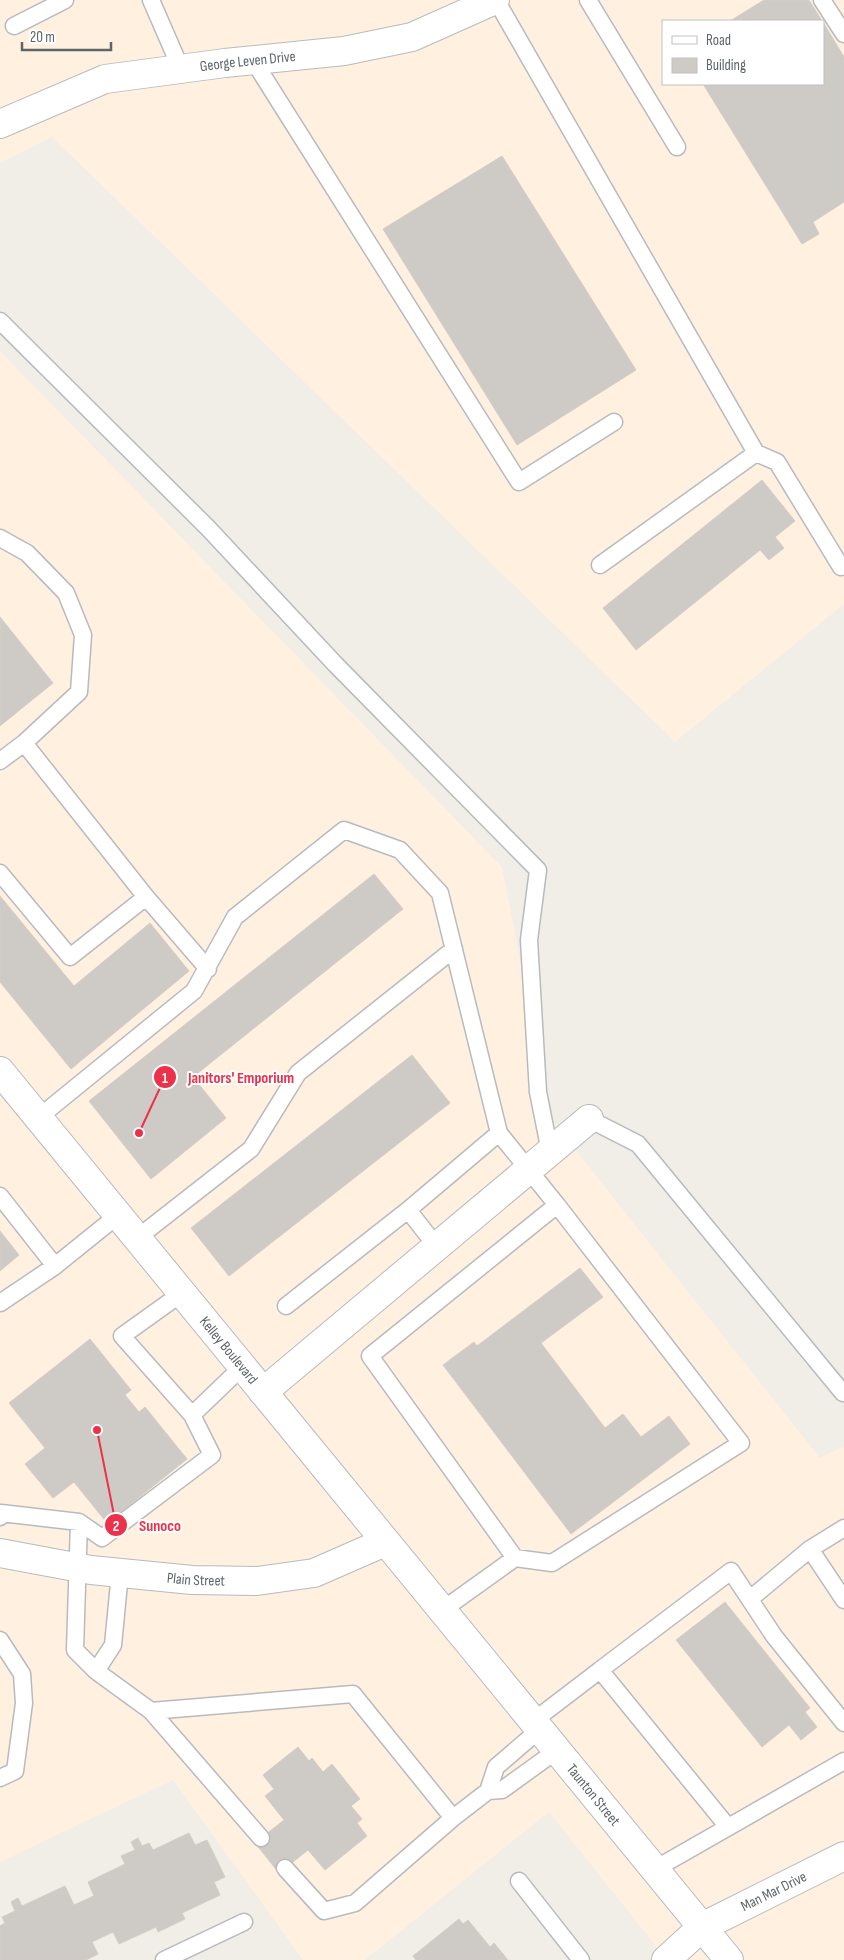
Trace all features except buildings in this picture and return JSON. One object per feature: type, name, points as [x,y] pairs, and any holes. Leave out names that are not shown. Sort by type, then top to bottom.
[{"type":"street","name":"George Leven Drive","points":[[0,124],[105,79],[252,60],[344,51],[412,37],[495,0]]},
{"type":"street","name":"Kelley Boulevard","points":[[0,1071],[116,1216],[182,1293],[449,1621]]},
{"type":"street","points":[[263,1392],[589,1119]]},
{"type":"street","name":"Plain Street","points":[[0,1553],[79,1568],[120,1573],[192,1580],[257,1581],[314,1572],[385,1542]]},
{"type":"street","name":"Taunton Street","points":[[449,1621],[729,1960]]},
{"type":"street","name":"Man Mar Drive","points":[[666,1960],[702,1927],[844,1856]]},
{"type":"lane","points":[[14,26],[64,0]]},
{"type":"lane","points":[[151,0],[181,69]]},
{"type":"lane","points":[[495,0],[756,453],[777,462],[841,568]]},
{"type":"lane","points":[[588,0],[677,147]]},
{"type":"lane","points":[[822,0],[844,34]]},
{"type":"lane","points":[[252,60],[519,482],[614,422]]},
{"type":"lane","points":[[0,321],[208,528],[336,665],[538,870],[529,940],[538,1092],[550,1152]]},
{"type":"lane","points":[[600,565],[756,453]]},
{"type":"lane","points":[[0,538],[27,553],[66,593],[83,635],[79,692],[24,743],[0,761]]},
{"type":"lane","points":[[24,743],[146,897],[208,969]]},
{"type":"lane","points":[[38,1118],[194,991],[208,969],[235,917],[344,830],[400,850],[440,893],[499,1133],[530,1169],[741,1444],[552,1563],[515,1558],[370,1356],[557,1205]]},
{"type":"lane","points":[[0,873],[70,957],[146,897]]},
{"type":"lane","points":[[136,1239],[251,1149],[298,1073],[454,949]]},
{"type":"lane","points":[[589,1119],[638,1144],[843,1393]]},
{"type":"lane","points":[[286,1306],[408,1210],[499,1133]]},
{"type":"lane","points":[[0,1196],[55,1266]]},
{"type":"lane","points":[[408,1210],[437,1247]]},
{"type":"lane","points":[[0,1303],[55,1266],[116,1216]]},
{"type":"lane","points":[[0,1517],[1,1514],[79,1522],[102,1538],[212,1455],[192,1415],[122,1336],[182,1293]]},
{"type":"lane","points":[[192,1415],[242,1367]]},
{"type":"lane","points":[[79,1522],[79,1568],[74,1650],[96,1671],[151,1711],[261,1838]]},
{"type":"lane","points":[[750,1599],[810,1549],[844,1528]]},
{"type":"lane","points":[[810,1549],[844,1600]]},
{"type":"lane","points":[[449,1621],[515,1558]]},
{"type":"lane","points":[[488,1791],[496,1767],[536,1726],[600,1670],[731,1571],[774,1636],[844,1723]]},
{"type":"lane","points":[[96,1671],[113,1645],[120,1573]]},
{"type":"lane","points":[[0,1640],[22,1674],[24,1703],[15,1771],[0,1778]]},
{"type":"lane","points":[[600,1670],[728,1827]]},
{"type":"lane","points":[[151,1711],[353,1694],[453,1818]]},
{"type":"lane","points":[[285,1868],[324,1911],[356,1903],[453,1818],[488,1791],[502,1790],[556,1751]]},
{"type":"lane","points":[[655,1869],[844,1761]]},
{"type":"lane","points":[[519,1881],[581,1960]]},
{"type":"lane","points":[[164,1960],[244,1922]]},
{"type":"shaded area","points":[[0,0],[844,0],[844,604],[675,742],[52,137],[0,163]]},
{"type":"shaded area","points":[[0,351],[502,867],[551,1119],[820,1458],[844,1446],[844,1960],[667,1960],[549,1812],[365,1960],[303,1960],[173,1780],[0,1862]]},
{"type":"place","name":"Janitors' Emporium","points":[[139,1133]]},
{"type":"place","name":"Sunoco","points":[[97,1430]]}]
